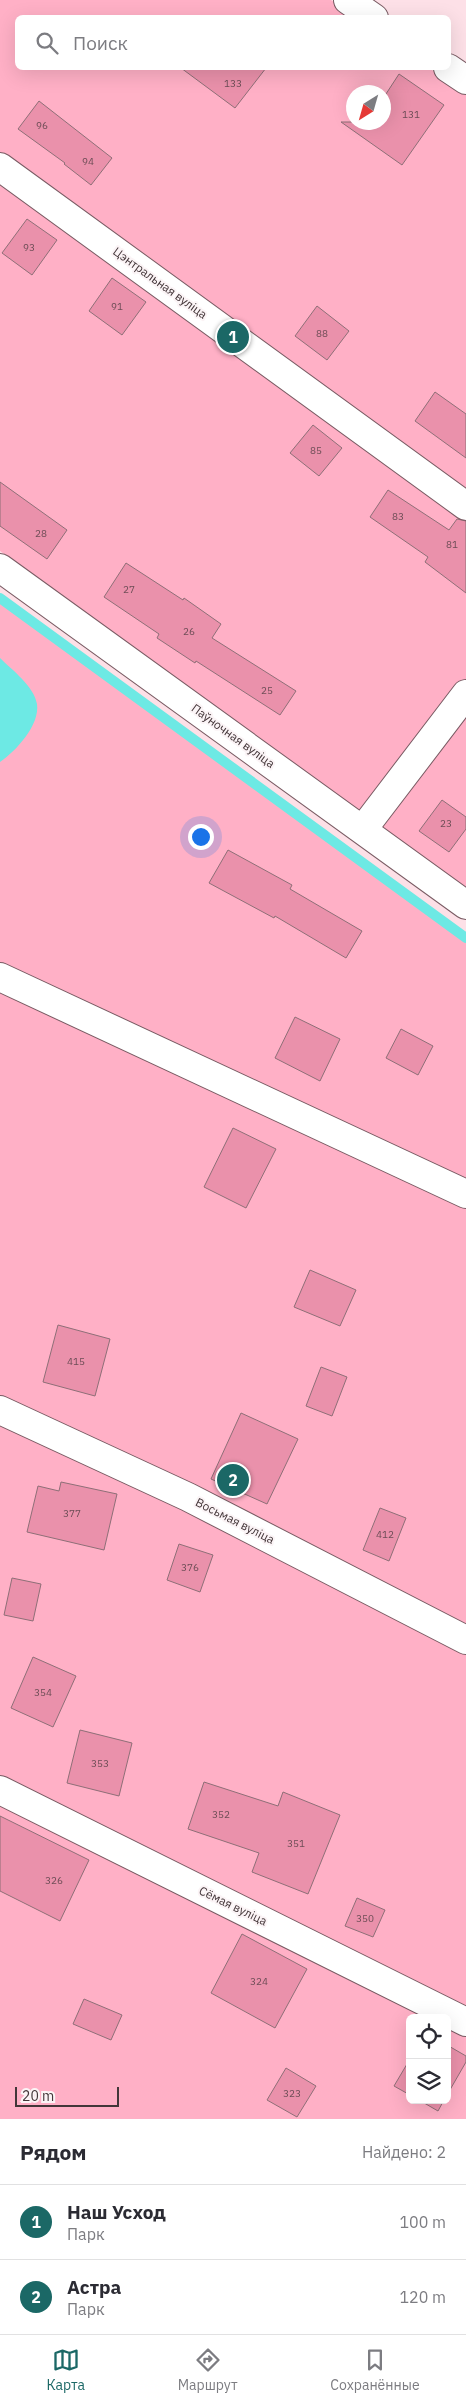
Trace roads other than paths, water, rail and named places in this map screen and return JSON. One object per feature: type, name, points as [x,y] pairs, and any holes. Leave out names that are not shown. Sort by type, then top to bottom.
[{"type":"lane","points":[[348,0],[370,15]]},
{"type":"lane","points":[[451,70],[466,80]]},
{"type":"lane","name":"Цэнтральная вуліца","points":[[0,166],[466,506]]},
{"type":"lane","name":"Паўночная вуліца","points":[[0,568],[466,905]]},
{"type":"lane","points":[[363,829],[466,694]]},
{"type":"lane","points":[[0,977],[466,1194]]},
{"type":"lane","name":"Восьмая вуліца","points":[[0,1410],[188,1497],[466,1640]]},
{"type":"lane","name":"Сёмая вуліца","points":[[0,1790],[466,2022]]},
{"type":"water","points":[[0,658],[32,691],[37,704],[37,712],[26,737],[0,762]]},
{"type":"waterway","points":[[0,598],[466,938]]},
{"type":"place","name":"Наш Усход","points":[[233,337]]},
{"type":"place","name":"Астра","points":[[233,1480]]}]
